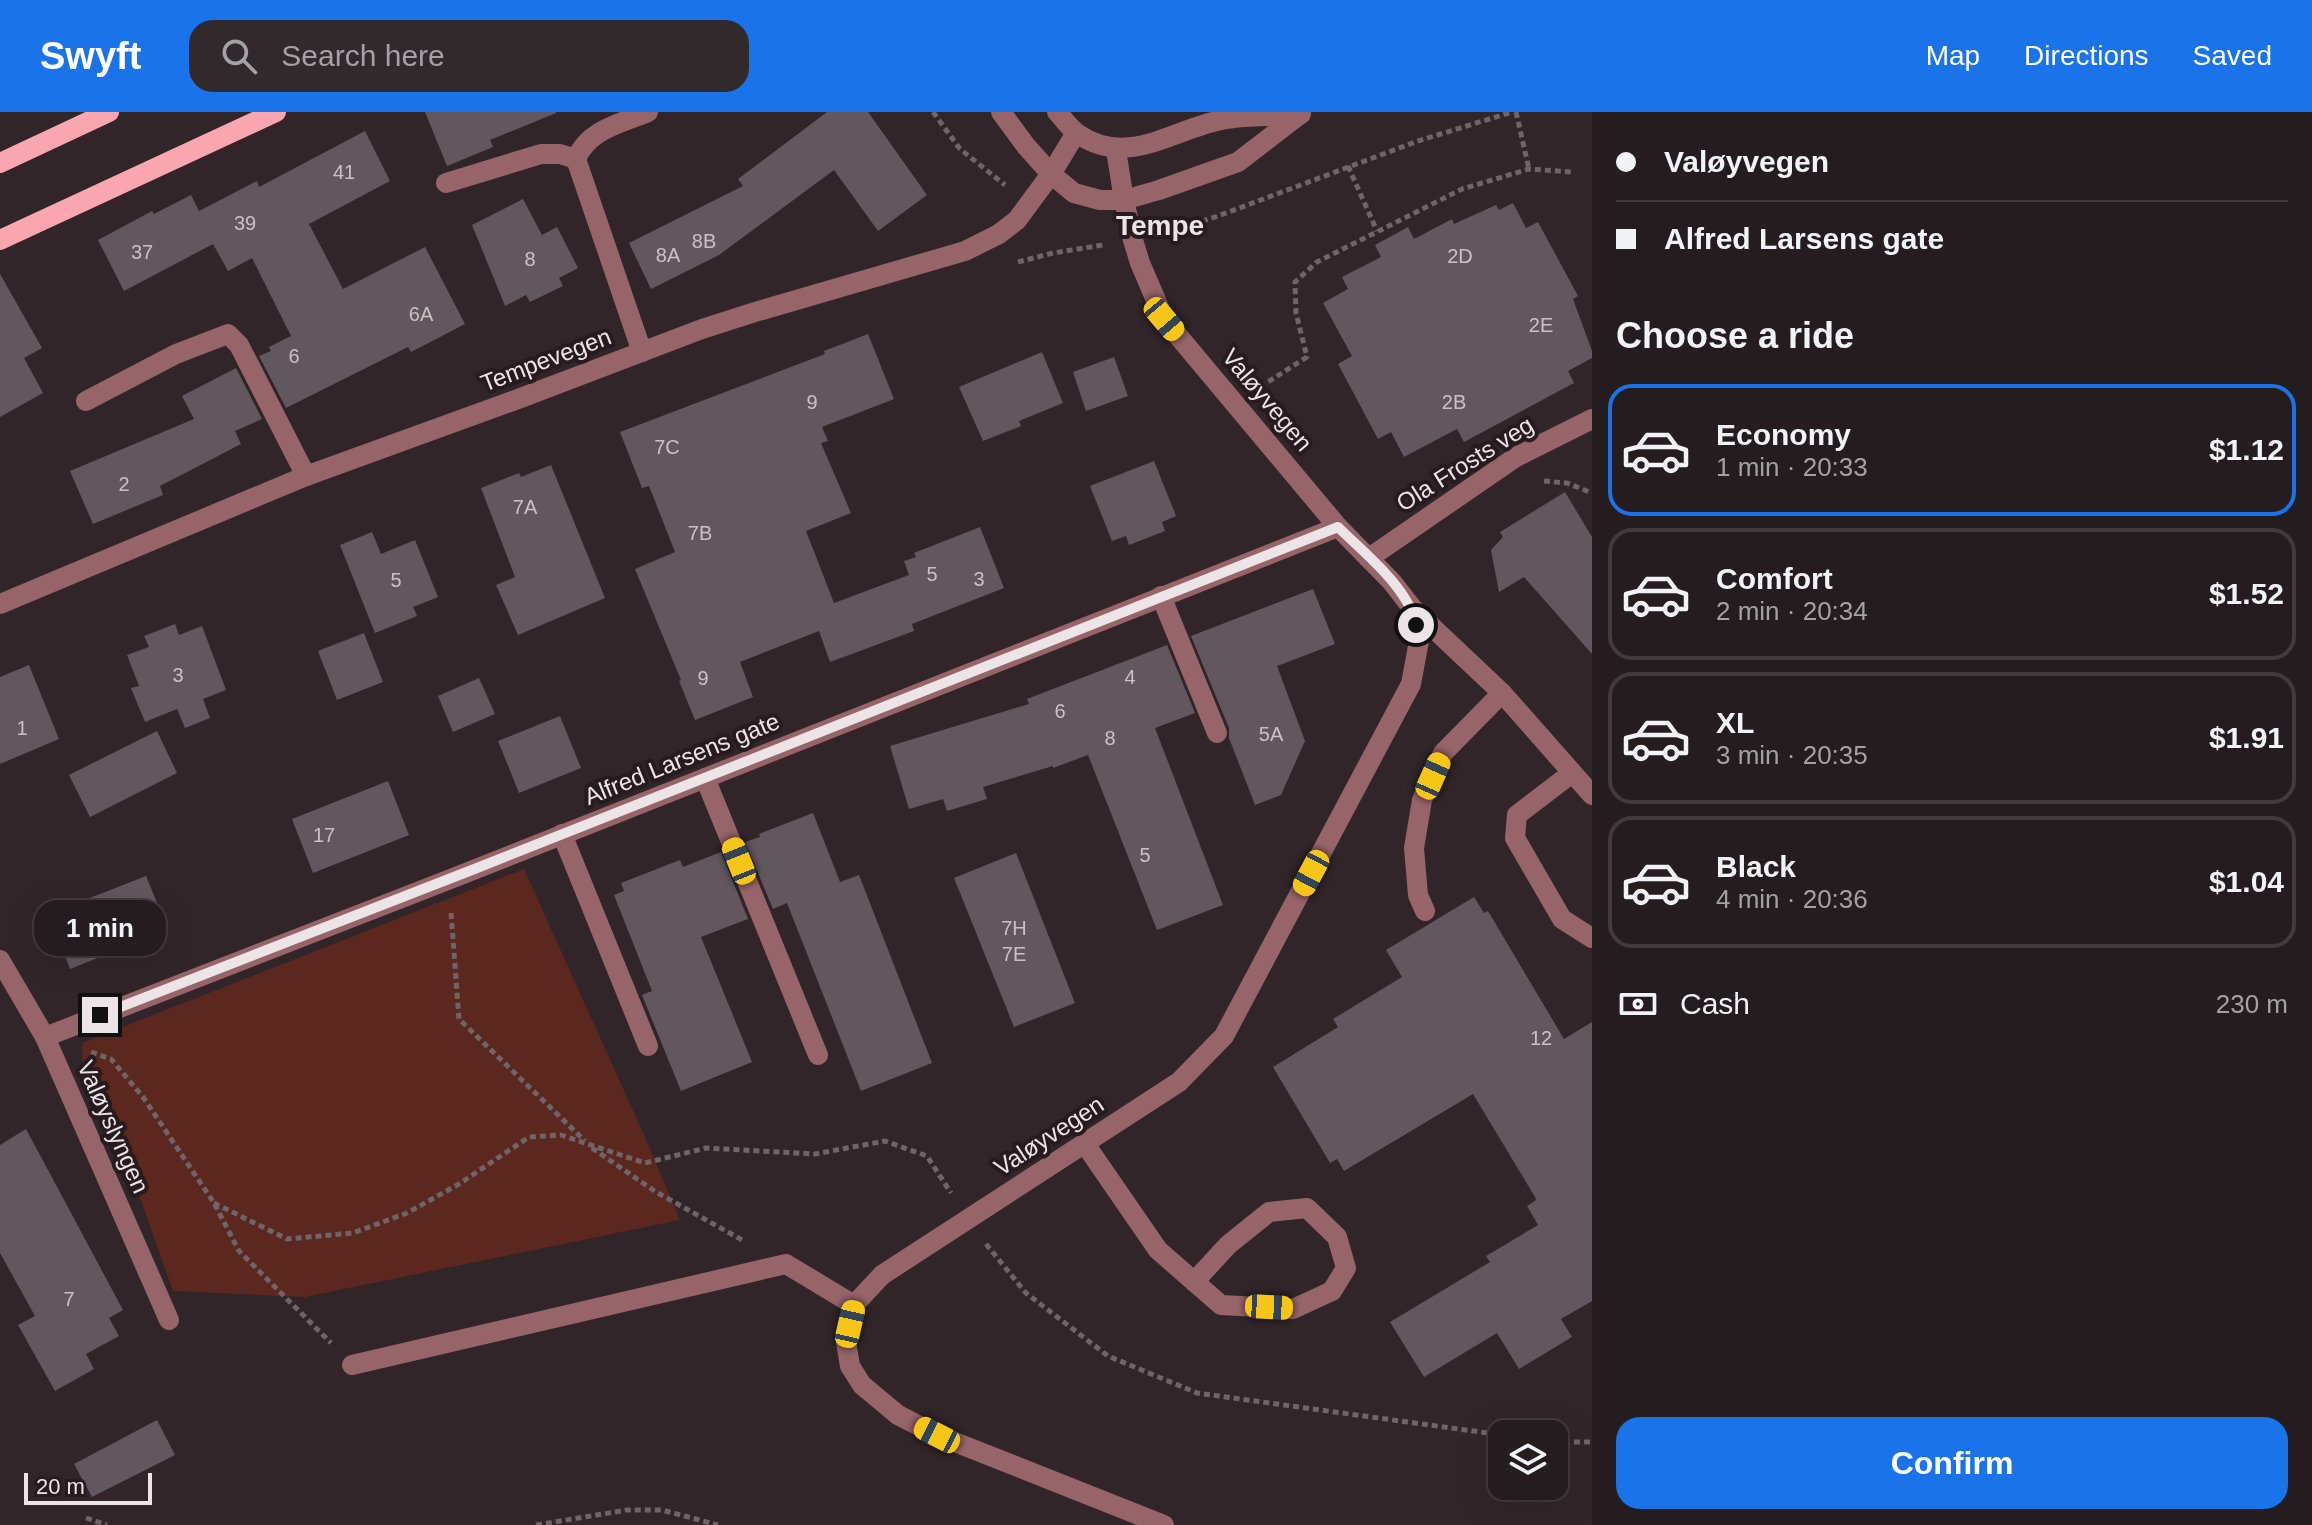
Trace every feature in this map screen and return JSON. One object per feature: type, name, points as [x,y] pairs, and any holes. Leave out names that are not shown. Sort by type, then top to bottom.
[{"type":"main road","points":[[0,163],[109,112]]},
{"type":"main road","points":[[0,240],[276,112]]},
{"type":"street","points":[[642,352],[576,159],[582,144],[596,134],[648,112]]},
{"type":"street","points":[[1001,112],[1051,174],[1074,193],[1100,200],[1124,200],[1238,162],[1304,113]]},
{"type":"street","points":[[1057,112],[1076,133],[1097,145],[1116,150],[1136,147],[1224,119],[1304,113]]},
{"type":"street","name":"Tempevegen","points":[[0,604],[306,476],[642,352],[755,312],[965,251],[999,234],[1017,220],[1076,133]]},
{"type":"street","name":"Valøyvegen","points":[[1116,150],[1133,240],[1164,319],[1338,527],[1392,582],[1413,609],[1502,693],[1592,795]]},
{"type":"street","points":[[446,183],[541,154],[560,154],[576,159]]},
{"type":"street","points":[[86,401],[176,354],[228,334],[239,345],[306,476]]},
{"type":"street","name":"Ola Frosts veg","points":[[1369,558],[1516,457],[1592,419]]},
{"type":"street","name":"Alfred Larsens gate","points":[[45,1037],[1338,527]]},
{"type":"street","points":[[1161,596],[1217,733]]},
{"type":"street","name":"Valøyvegen","points":[[854,1305],[882,1275],[1179,1082],[1224,1036],[1411,684],[1419,641],[1413,609]]},
{"type":"street","points":[[1425,911],[1418,895],[1414,848],[1422,800],[1443,753],[1502,693]]},
{"type":"street","points":[[1572,773],[1517,815],[1515,838],[1562,919],[1592,938]]},
{"type":"street","points":[[705,778],[818,1055]]},
{"type":"street","points":[[562,834],[648,1046]]},
{"type":"street","name":"Valøyslyngen","points":[[0,960],[45,1037],[169,1320]]},
{"type":"street","points":[[1085,1144],[1158,1250],[1194,1282],[1221,1305],[1293,1309],[1332,1291],[1346,1268],[1337,1237],[1307,1208],[1269,1212],[1228,1245],[1194,1282]]},
{"type":"street","points":[[352,1365],[786,1264],[854,1305],[846,1342],[850,1366],[862,1385],[898,1415],[937,1435],[1164,1525]]},
{"type":"path","points":[[933,112],[960,149],[1008,188]]},
{"type":"path","points":[[1008,265],[1053,253],[1174,232],[1418,141],[1514,112],[1529,169]]},
{"type":"path","points":[[1348,166],[1377,231]]},
{"type":"path","points":[[1236,403],[1307,357],[1296,313],[1295,282],[1317,262],[1462,189],[1529,169],[1571,172]]},
{"type":"path","points":[[448,880],[459,1019],[588,1145],[656,1192],[786,1264]]},
{"type":"path","points":[[45,1037],[111,1059],[143,1097],[214,1203],[239,1251],[352,1365]]},
{"type":"path","points":[[214,1203],[287,1239],[353,1233],[407,1213],[459,1184],[529,1137],[561,1135],[645,1163],[706,1148],[815,1154],[885,1141],[927,1156],[968,1221],[1026,1293],[1108,1356],[1197,1393],[1488,1433]]},
{"type":"path","points":[[1568,1442],[1592,1442]]},
{"type":"path","points":[[536,1525],[627,1510],[662,1510],[718,1525]]},
{"type":"path","points":[[86,1518],[107,1525]]},
{"type":"shaded area","points":[[524,869],[680,1220],[305,1297],[173,1291],[140,1198],[83,1080],[82,1043]]},
{"type":"building","points":[[425,112],[556,113],[490,140],[493,147],[447,166]]},
{"type":"building","points":[[827,112],[868,112],[927,195],[878,231],[834,170],[719,255],[651,289],[629,243],[743,186],[738,179]]},
{"type":"building","points":[[365,131],[390,181],[309,224],[343,289],[425,247],[465,324],[411,352],[408,347],[286,408],[259,356],[291,336],[252,258],[228,271],[213,244],[124,291],[98,240],[152,211],[154,214],[191,195],[199,211],[257,181],[259,187]]},
{"type":"building","points":[[523,199],[542,235],[557,227],[578,268],[559,278],[563,286],[530,302],[526,295],[505,306],[472,225]]},
{"type":"building","points":[[1513,203],[1526,228],[1538,222],[1578,296],[1573,299],[1592,358],[1568,371],[1574,383],[1464,442],[1457,429],[1404,457],[1391,432],[1378,439],[1338,364],[1352,356],[1323,303],[1348,289],[1342,277],[1381,257],[1375,245],[1408,227],[1414,239],[1452,219],[1454,224],[1496,205],[1499,210]]},
{"type":"building","points":[[0,274],[42,348],[24,358],[43,393],[0,417]]},
{"type":"building","points":[[868,334],[894,399],[822,427],[828,441],[821,443],[851,513],[806,531],[834,603],[909,575],[904,561],[916,557],[914,553],[980,527],[1004,588],[912,624],[914,631],[830,662],[819,631],[740,662],[753,697],[695,720],[635,569],[675,552],[649,486],[642,488],[620,432],[825,354],[824,351]]},
{"type":"building","points":[[1042,352],[1063,403],[1019,421],[1021,426],[983,441],[959,387]]},
{"type":"building","points":[[1114,357],[1128,396],[1086,411],[1073,372]]},
{"type":"building","points":[[236,368],[262,419],[235,431],[241,444],[160,486],[163,495],[93,524],[70,471],[194,419],[182,396]]},
{"type":"building","points":[[1154,461],[1176,516],[1162,522],[1165,531],[1129,545],[1126,536],[1112,541],[1090,486]]},
{"type":"building","points":[[551,465],[605,598],[518,635],[496,585],[515,577],[481,488]]},
{"type":"building","points":[[1565,492],[1592,537],[1592,654],[1524,577],[1499,592],[1491,550],[1503,537],[1500,532]]},
{"type":"building","points":[[372,532],[381,554],[415,540],[438,597],[413,607],[417,616],[375,633],[340,545]]},
{"type":"building","points":[[1313,589],[1335,644],[1277,666],[1305,741],[1281,795],[1255,805],[1229,738],[1229,728],[1191,636]]},
{"type":"building","points":[[175,624],[179,635],[202,626],[226,690],[203,699],[210,718],[185,728],[177,709],[145,722],[131,688],[139,686],[127,655],[149,647],[144,636]]},
{"type":"building","points":[[364,633],[383,682],[337,700],[318,651]]},
{"type":"building","points":[[1167,645],[1195,713],[1155,728],[1223,905],[1157,930],[1088,755],[983,787],[987,799],[947,811],[943,799],[909,809],[890,746],[1029,704],[1027,699]]},
{"type":"building","points":[[29,665],[59,739],[0,764],[0,677]]},
{"type":"building","points":[[479,678],[495,714],[453,732],[438,696]]},
{"type":"building","points":[[560,716],[581,768],[519,793],[498,741]]},
{"type":"building","points":[[157,731],[177,773],[90,817],[69,775]]},
{"type":"building","points":[[388,781],[409,835],[313,873],[292,819]]},
{"type":"building","points":[[813,813],[840,882],[859,875],[932,1063],[861,1091],[787,903],[773,909],[745,842]]},
{"type":"building","points":[[721,852],[748,919],[701,937],[752,1062],[681,1091],[642,995],[652,991],[614,895],[624,891],[621,883],[680,860],[683,867]]},
{"type":"building","points":[[1016,853],[1075,1003],[1014,1027],[954,878]]},
{"type":"building","points":[[146,876],[168,930],[70,969],[49,914]]},
{"type":"building","points":[[1474,897],[1484,913],[1488,911],[1564,1039],[1592,1022],[1592,1301],[1561,1319],[1572,1337],[1519,1369],[1497,1333],[1424,1377],[1390,1322],[1490,1262],[1486,1256],[1538,1225],[1527,1206],[1536,1200],[1535,1197],[1473,1094],[1344,1171],[1337,1159],[1330,1163],[1273,1067],[1338,1027],[1333,1019],[1402,977],[1386,950]]},
{"type":"building","points":[[26,1129],[123,1310],[109,1318],[119,1336],[86,1354],[94,1369],[55,1391],[18,1325],[35,1316],[0,1253],[0,1145]]},
{"type":"building","points":[[157,1420],[175,1455],[92,1497],[74,1464]]},
{"type":"district","name":"Tempe","points":[[1160,225]]},
{"type":"route","points":[[100,1015],[1338,527],[1392,582],[1413,609],[1416,625]]}]
